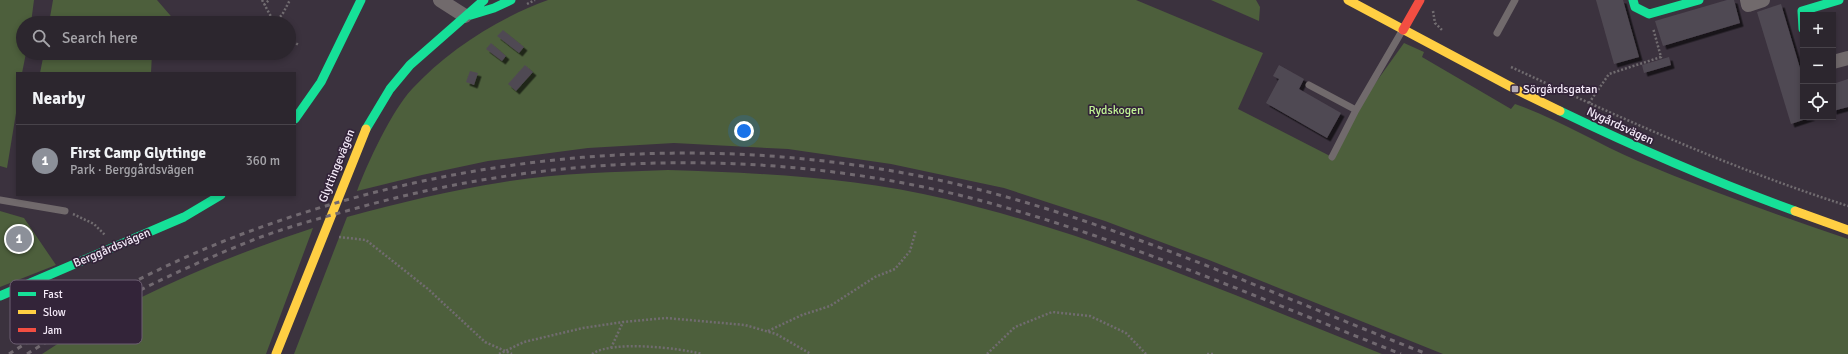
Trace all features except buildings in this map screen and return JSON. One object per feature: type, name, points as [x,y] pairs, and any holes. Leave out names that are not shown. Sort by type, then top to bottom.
[{"type":"street","points":[[296,118],[321,82],[362,0]]},
{"type":"street","points":[[440,0],[465,16]]},
{"type":"street","points":[[458,0],[465,16]]},
{"type":"street","name":"Glyttingevägen","points":[[276,354],[365,130],[382,100],[401,76],[425,50],[484,0]]},
{"type":"street","name":"Glyttingevägen","points":[[465,16],[494,8],[512,0]]},
{"type":"street","name":"Nygårdsvägen","points":[[1348,0],[1515,88],[1641,150],[1750,195],[1848,230]]},
{"type":"street","points":[[1633,0],[1635,7],[1649,14],[1699,0]]},
{"type":"street","points":[[1747,0],[1748,5],[1763,0]]},
{"type":"street","points":[[1801,5],[1840,0],[1848,4]]},
{"type":"street","points":[[1403,30],[1419,2]]},
{"type":"street","points":[[1836,61],[1848,58]]},
{"type":"street","name":"Berggårdsvägen","points":[[37,280],[184,217],[219,196]]},
{"type":"street","name":"Berggårdsvägen","points":[[0,296],[10,292]]},
{"type":"lane","points":[[1498,33],[1515,0]]},
{"type":"lane","points":[[1332,157],[1356,110],[1403,30]]},
{"type":"lane","points":[[1309,85],[1356,110]]},
{"type":"lane","points":[[0,200],[65,211]]},
{"type":"path","points":[[262,0],[270,16]]},
{"type":"path","points":[[264,5],[269,0]]},
{"type":"path","points":[[281,16],[290,0]]},
{"type":"path","points":[[525,4],[535,0]]},
{"type":"path","points":[[1419,2],[1432,10],[1435,23],[1442,31],[1449,34]]},
{"type":"path","points":[[1589,104],[1609,74],[1661,57],[1649,14]]},
{"type":"path","points":[[1511,67],[1589,104],[1769,178],[1848,206]]},
{"type":"path","points":[[65,211],[94,224],[117,246]]},
{"type":"path","points":[[768,331],[802,315],[830,306],[876,277],[895,269],[910,251],[916,230]]},
{"type":"path","points":[[334,236],[366,240],[428,289],[485,342],[512,354]]},
{"type":"path","points":[[987,354],[1015,327],[1052,312],[1090,316],[1126,333],[1146,354]]},
{"type":"path","points":[[499,354],[524,342],[583,328],[666,318],[745,324],[768,331],[811,354]]},
{"type":"path","points":[[611,348],[623,322]]},
{"type":"path","points":[[592,354],[611,348],[654,347],[689,350],[702,354]]},
{"type":"path","points":[[1207,354],[1213,354]]},
{"type":"green space","points":[[0,0],[34,0],[32,16],[16,16],[16,60],[25,60],[22,72],[16,72],[16,113],[7,168],[0,166]]},
{"type":"green space","points":[[53,0],[157,0],[171,16],[50,16]]},
{"type":"green space","name":"Rydskogen","points":[[548,0],[1136,0],[1263,53],[1238,109],[1332,157],[1356,110],[1404,43],[1424,52],[1422,57],[1511,109],[1515,104],[1531,110],[1622,154],[1664,172],[1742,202],[1848,239],[1848,354],[1443,354],[1209,260],[1105,221],[1004,188],[891,164],[788,149],[674,143],[588,148],[488,161],[357,191],[367,166],[388,124],[404,99],[426,75],[458,48],[492,26],[529,7]]},
{"type":"green space","points":[[1211,0],[1256,0],[1260,7],[1259,21]]},
{"type":"green space","points":[[43,60],[152,60],[151,72],[40,72]]},
{"type":"green space","points":[[668,170],[808,177],[877,186],[946,199],[1058,230],[1113,249],[1221,289],[1382,354],[294,354],[347,217],[425,197],[504,182],[607,172]]},
{"type":"green space","points":[[0,211],[24,218],[56,265],[18,280],[10,280],[10,283],[0,287]]},
{"type":"green space","points":[[313,228],[266,354],[42,354],[58,344],[142,344],[142,297],[208,267]]},
{"type":"railway","points":[[137,280],[224,241],[256,229],[345,200],[436,178],[528,163],[621,155],[714,153],[808,159],[900,172],[992,193],[1103,227],[1211,268],[1427,354]]},
{"type":"railway","points":[[142,290],[253,240],[301,224],[428,190],[507,176],[587,167],[668,163],[748,164],[828,171],[908,184],[986,202],[1144,253],[1247,292],[1401,354]]},
{"type":"railway","points":[[9,354],[25,344]]},
{"type":"railway","points":[[27,354],[43,344]]},
{"type":"traffic: fast","points":[[296,118],[321,82],[361,0]]},
{"type":"traffic: fast","points":[[366,129],[390,89],[410,65],[484,0]]},
{"type":"traffic: fast","points":[[471,15],[494,8],[511,0]]},
{"type":"traffic: fast","points":[[1633,0],[1635,7],[1649,14],[1699,0]]},
{"type":"traffic: fast","points":[[1802,12],[1839,0]]},
{"type":"traffic: fast","points":[[1560,111],[1676,164],[1795,211]]},
{"type":"traffic: fast","points":[[37,280],[184,217],[219,196]]},
{"type":"traffic: fast","points":[[0,296],[10,292]]},
{"type":"traffic: slow","points":[[1348,0],[1515,89],[1560,111]]},
{"type":"traffic: slow","points":[[276,354],[366,129]]},
{"type":"traffic: slow","points":[[1795,211],[1848,230]]},
{"type":"traffic: jam","points":[[1403,30],[1420,0]]},
{"type":"place","name":"Sörgårdsgatan","points":[[1515,89]]},
{"type":"place","name":"First Camp Glyttinge","points":[[19,239]]}]
